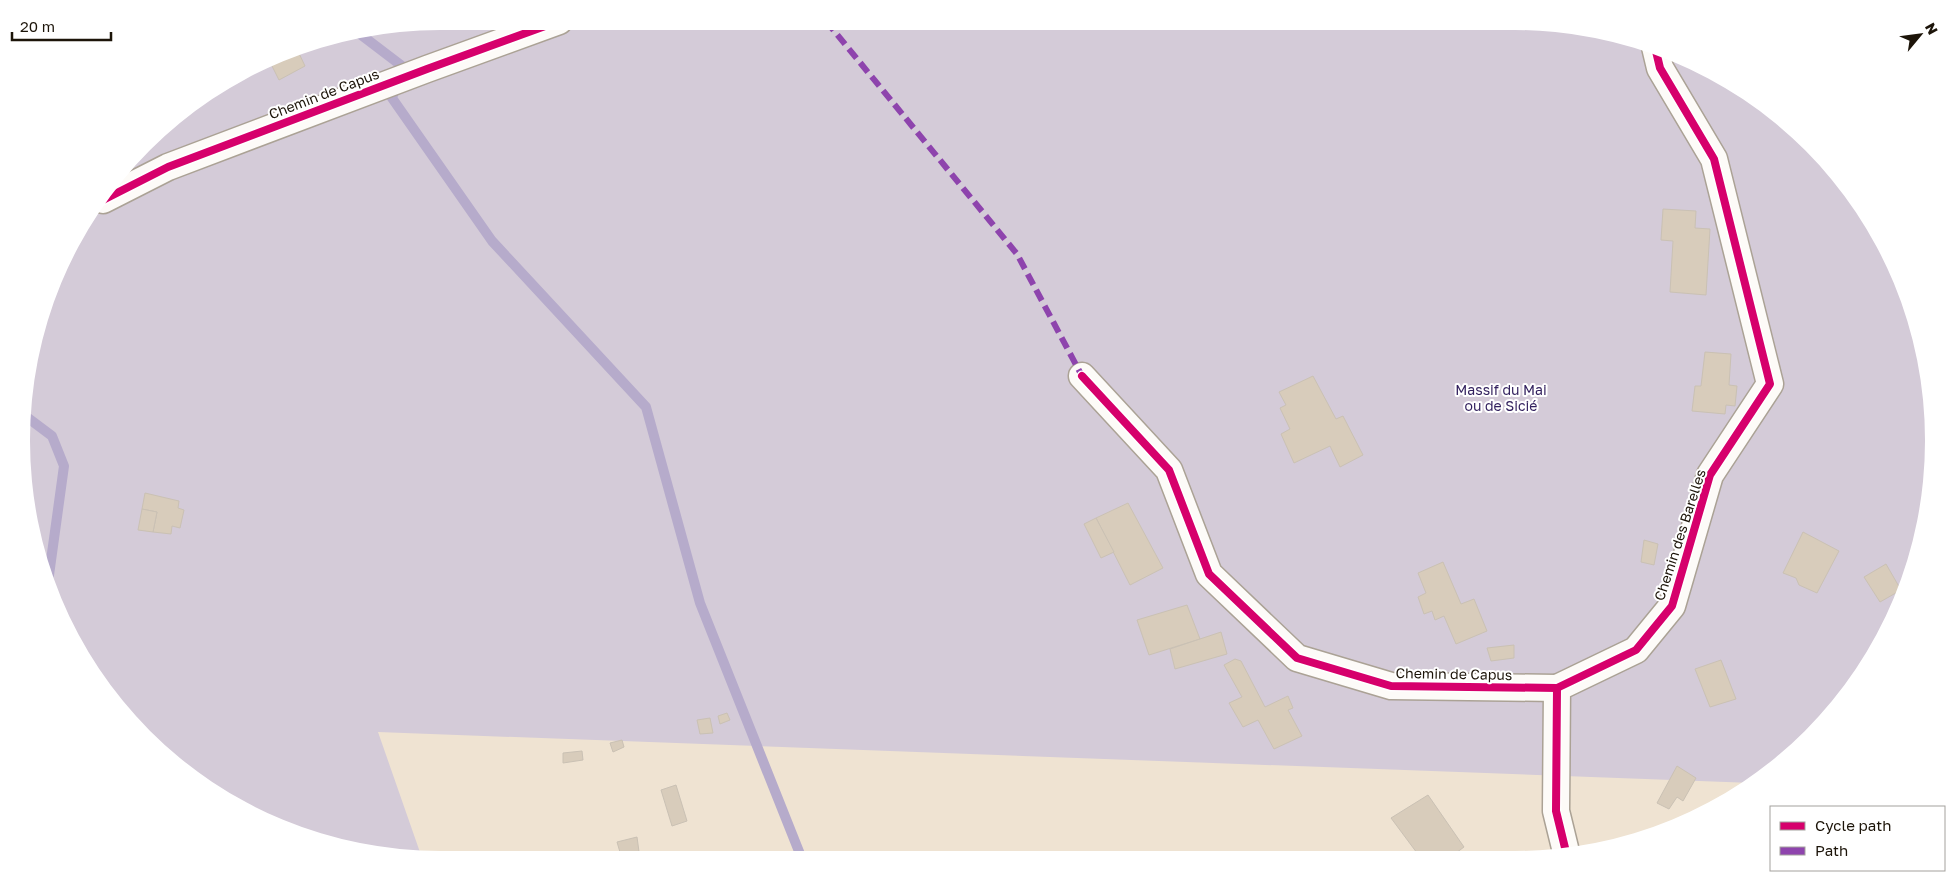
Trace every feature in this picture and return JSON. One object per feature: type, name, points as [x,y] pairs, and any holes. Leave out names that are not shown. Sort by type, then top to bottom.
[{"type":"street","name":"Chemin de Capus","points":[[111,196],[168,167],[534,30]]},
{"type":"street","name":"Chemin des Barelles","points":[[1557,688],[1636,650],[1672,606],[1710,475],[1770,384],[1714,159],[1660,68],[1657,56]]},
{"type":"street","name":"Chemin de Capus","points":[[1082,376],[1169,470],[1209,574],[1297,658],[1391,686],[1557,688]]},
{"type":"street","points":[[1557,688],[1556,812],[1564,847]]},
{"type":"green space","name":"Massif du Mai ou de Sicié","points":[[440,30],[1514,30],[1541,31],[1595,38],[1646,52],[1696,72],[1743,99],[1805,150],[1840,191],[1870,235],[1894,283],[1911,334],[1917,360],[1924,414],[1924,467],[1917,521],[1911,547],[1894,598],[1883,622],[1856,669],[1823,711],[1785,749],[1742,783],[378,732],[419,850],[360,843],[334,837],[283,820],[235,796],[191,766],[150,731],[132,711],[99,669],[72,622],[61,598],[44,547],[38,521],[31,467],[31,414],[38,360],[44,334],[61,283],[72,259],[99,212],[150,150],[212,99],[259,72],[283,61],[334,44],[387,34]]},
{"type":"building","points":[[300,55],[305,66],[279,80],[272,66]]},
{"type":"building","points":[[1663,209],[1696,211],[1695,228],[1710,229],[1706,295],[1670,292],[1673,241],[1661,240]]},
{"type":"building","points":[[1705,352],[1731,354],[1729,385],[1737,386],[1735,406],[1726,405],[1725,414],[1692,411],[1695,386],[1701,386]]},
{"type":"building","points":[[1313,376],[1336,419],[1343,416],[1363,455],[1340,467],[1330,446],[1294,463],[1281,434],[1290,429],[1280,408],[1286,405],[1279,392]]},
{"type":"building","points":[[145,493],[179,501],[178,508],[184,510],[180,528],[172,526],[171,534],[153,532],[157,512],[142,509]]},
{"type":"building","points":[[1128,503],[1163,568],[1130,585],[1096,518]]},
{"type":"building","points":[[142,509],[157,512],[153,532],[138,530]]},
{"type":"building","points":[[1096,518],[1114,552],[1101,558],[1084,524]]},
{"type":"building","points":[[1803,532],[1839,551],[1817,593],[1799,585],[1796,578],[1783,573]]},
{"type":"building","points":[[1644,540],[1658,544],[1654,565],[1641,562]]},
{"type":"building","points":[[1443,562],[1461,604],[1474,599],[1487,631],[1456,644],[1444,616],[1435,620],[1432,611],[1424,614],[1418,597],[1426,593],[1418,573]]},
{"type":"building","points":[[1886,564],[1898,585],[1896,593],[1880,602],[1864,577]]},
{"type":"building","points":[[1187,605],[1200,639],[1149,655],[1137,620]]},
{"type":"building","points":[[1221,632],[1227,654],[1175,669],[1170,649]]},
{"type":"building","points":[[1514,645],[1514,658],[1491,661],[1487,648]]},
{"type":"building","points":[[1235,659],[1241,661],[1265,707],[1288,696],[1293,708],[1288,710],[1302,736],[1274,749],[1258,720],[1243,727],[1229,703],[1242,697],[1224,665]]},
{"type":"building","points":[[1721,660],[1736,699],[1710,707],[1695,669]]},
{"type":"building","points":[[727,713],[730,720],[720,724],[718,716]]},
{"type":"building","points":[[710,718],[713,733],[700,734],[697,720]]},
{"type":"building","points":[[622,740],[624,747],[613,752],[610,743]]},
{"type":"building","points":[[582,751],[583,760],[563,763],[563,753]]},
{"type":"building","points":[[1677,766],[1696,778],[1683,801],[1677,797],[1669,809],[1657,803]]},
{"type":"building","points":[[676,785],[687,821],[672,826],[661,790]]},
{"type":"building","points":[[1428,795],[1464,847],[1459,851],[1416,851],[1391,818]]},
{"type":"building","points":[[637,837],[639,851],[620,851],[617,842]]},
{"type":"waterway","points":[[364,37],[402,66],[392,98],[492,241],[646,407],[700,603],[799,851]]},
{"type":"waterway","points":[[31,420],[52,436],[64,466],[50,566]]},
{"type":"marked path","points":[[833,30],[1017,254],[1082,376]]},
{"type":"cycle path","points":[[111,196],[168,167],[534,30]]},
{"type":"cycle path","points":[[1565,847],[1556,811],[1557,688],[1636,650],[1672,606],[1710,475],[1770,384],[1714,159],[1660,68],[1657,56]]},
{"type":"cycle path","points":[[1082,376],[1169,470],[1209,574],[1297,658],[1391,686],[1557,688]]}]
